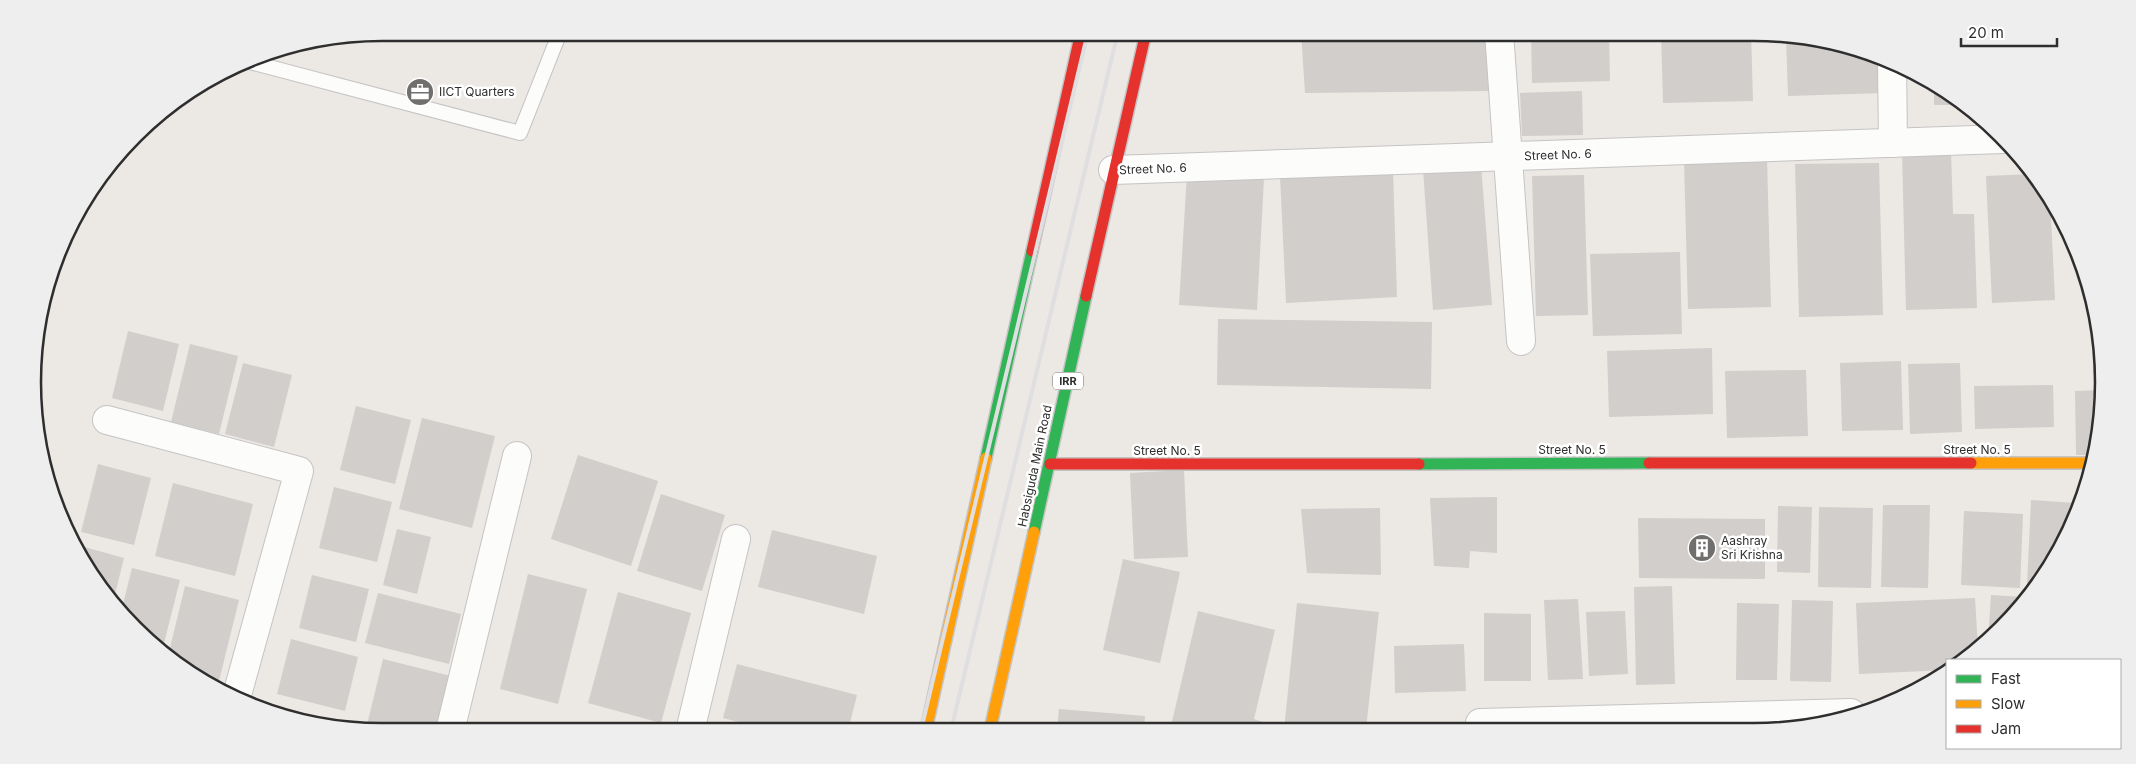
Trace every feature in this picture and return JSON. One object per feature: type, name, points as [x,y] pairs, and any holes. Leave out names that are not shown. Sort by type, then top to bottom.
[{"type":"main road","points":[[928,723],[1077,41]]},
{"type":"main road","name":"Habsiguda Main Road","points":[[992,723],[1050,464],[1113,170],[1144,41]]},
{"type":"main road","name":"Street No. 5","points":[[1050,464],[2085,463]]},
{"type":"street","points":[[1500,41],[1521,341]]},
{"type":"street","points":[[1892,70],[1893,143]]},
{"type":"street","name":"Street No. 6","points":[[1113,170],[1993,139]]},
{"type":"street","points":[[108,420],[299,471],[238,691]]},
{"type":"street","points":[[452,723],[517,456]]},
{"type":"street","points":[[692,723],[736,539]]},
{"type":"street","points":[[1480,723],[1831,714]]},
{"type":"lane","points":[[259,64],[520,133],[556,41]]},
{"type":"building","points":[[1302,41],[1486,41],[1489,91],[1305,93]]},
{"type":"building","points":[[1531,41],[1609,41],[1610,81],[1532,83]]},
{"type":"building","points":[[1661,41],[1751,41],[1753,101],[1663,103]]},
{"type":"building","points":[[1786,43],[1842,53],[1883,67],[1884,93],[1788,96]]},
{"type":"building","points":[[1582,91],[1583,135],[1522,136],[1520,93]]},
{"type":"building","points":[[1934,93],[1951,105],[1934,105]]},
{"type":"building","points":[[1951,152],[1953,214],[1974,214],[1977,308],[1906,310],[1902,153]]},
{"type":"building","points":[[1767,158],[1771,307],[1688,309],[1684,160]]},
{"type":"building","points":[[1879,163],[1883,315],[1799,317],[1795,164]]},
{"type":"building","points":[[1481,165],[1492,305],[1433,310],[1423,169]]},
{"type":"building","points":[[1393,170],[1397,297],[1286,303],[1280,175]]},
{"type":"building","points":[[1187,174],[1264,178],[1257,310],[1179,305]]},
{"type":"building","points":[[2024,174],[2051,215],[2055,300],[1992,303],[1986,176]]},
{"type":"building","points":[[1584,175],[1588,315],[1536,316],[1532,176]]},
{"type":"building","points":[[1680,252],[1682,334],[1593,336],[1590,254]]},
{"type":"building","points":[[1218,319],[1432,322],[1431,389],[1217,385]]},
{"type":"building","points":[[128,331],[179,344],[163,411],[112,398]]},
{"type":"building","points":[[2092,343],[2095,374],[2093,374]]},
{"type":"building","points":[[190,344],[238,356],[219,434],[171,422]]},
{"type":"building","points":[[1712,348],[1713,414],[1609,417],[1607,351]]},
{"type":"building","points":[[1901,361],[1903,430],[1842,431],[1840,363]]},
{"type":"building","points":[[243,363],[292,375],[274,447],[225,434]]},
{"type":"building","points":[[1960,363],[1962,432],[1910,434],[1908,364]]},
{"type":"building","points":[[1806,370],[1808,436],[1727,438],[1725,371]]},
{"type":"building","points":[[2053,385],[2054,427],[1975,429],[1974,386]]},
{"type":"building","points":[[2095,390],[2092,426],[2086,455],[2076,455],[2075,391]]},
{"type":"building","points":[[356,406],[411,420],[395,484],[340,470]]},
{"type":"building","points":[[422,418],[495,436],[472,528],[399,509]]},
{"type":"building","points":[[578,455],[658,481],[631,566],[551,539]]},
{"type":"building","points":[[98,464],[151,478],[134,545],[81,532]]},
{"type":"building","points":[[1184,470],[1188,557],[1134,559],[1130,473]]},
{"type":"building","points":[[173,483],[253,504],[235,576],[155,556]]},
{"type":"building","points":[[334,487],[392,502],[377,562],[319,548]]},
{"type":"building","points":[[661,494],[725,515],[702,591],[637,571]]},
{"type":"building","points":[[1497,497],[1497,553],[1470,551],[1469,568],[1434,566],[1430,498]]},
{"type":"building","points":[[2031,500],[2073,503],[2060,533],[2027,585]]},
{"type":"building","points":[[1883,505],[1930,505],[1928,588],[1881,587]]},
{"type":"building","points":[[1778,506],[1812,507],[1810,573],[1777,572]]},
{"type":"building","points":[[1819,507],[1873,508],[1871,588],[1818,587]]},
{"type":"building","points":[[1380,508],[1381,575],[1307,573],[1301,509]]},
{"type":"building","points":[[1964,511],[2023,514],[2020,588],[1961,585]]},
{"type":"building","name":"Aashray Sri Krishna","points":[[1638,518],[1765,519],[1765,579],[1639,578]]},
{"type":"building","points":[[397,529],[431,537],[417,594],[383,585]]},
{"type":"building","points":[[772,530],[877,556],[864,614],[758,587]]},
{"type":"building","points":[[84,547],[124,558],[115,593]]},
{"type":"building","points":[[1123,559],[1180,572],[1160,663],[1103,650]]},
{"type":"building","points":[[132,568],[180,580],[164,643],[141,623],[123,603]]},
{"type":"building","points":[[528,574],[587,589],[558,704],[500,689]]},
{"type":"building","points":[[312,575],[369,589],[356,642],[299,628]]},
{"type":"building","points":[[185,586],[239,600],[219,681],[170,648]]},
{"type":"building","points":[[1672,586],[1675,684],[1636,685],[1634,587]]},
{"type":"building","points":[[618,592],[691,613],[661,723],[588,703]]},
{"type":"building","points":[[378,593],[461,614],[449,664],[365,643]]},
{"type":"building","points":[[1991,595],[2018,597],[2010,607],[1989,629]]},
{"type":"building","points":[[1975,598],[1977,639],[1951,659],[1946,659],[1946,663],[1934,671],[1859,674],[1856,603]]},
{"type":"building","points":[[1578,599],[1583,679],[1548,680],[1544,600]]},
{"type":"building","points":[[1792,600],[1833,601],[1831,682],[1790,681]]},
{"type":"building","points":[[1297,603],[1379,612],[1367,723],[1285,723]]},
{"type":"building","points":[[1737,603],[1779,604],[1777,680],[1736,680]]},
{"type":"building","points":[[1198,611],[1275,630],[1254,719],[1263,723],[1172,723]]},
{"type":"building","points":[[1625,611],[1628,674],[1589,676],[1586,612]]},
{"type":"building","points":[[1484,613],[1531,614],[1531,681],[1484,681]]},
{"type":"building","points":[[291,639],[358,657],[345,711],[277,694]]},
{"type":"building","points":[[1464,644],[1466,691],[1395,693],[1394,646]]},
{"type":"building","points":[[383,659],[455,677],[443,723],[368,722]]},
{"type":"building","points":[[737,664],[857,695],[850,723],[743,723],[723,718]]},
{"type":"building","points":[[1059,709],[1145,716],[1144,723],[1058,723]]},
{"type":"railway","points":[[923,723],[1086,41]]},
{"type":"railway","points":[[953,723],[1116,41]]},
{"type":"traffic: fast","points":[[986,458],[1032,251]]},
{"type":"traffic: fast","points":[[1034,532],[1086,296]]},
{"type":"traffic: fast","points":[[1419,464],[1649,463]]},
{"type":"traffic: slow","points":[[928,723],[986,458]]},
{"type":"traffic: slow","points":[[1971,463],[2085,463]]},
{"type":"traffic: slow","points":[[992,723],[1034,532]]},
{"type":"traffic: jam","points":[[1032,251],[1079,41]]},
{"type":"traffic: jam","points":[[1086,296],[1144,41]]},
{"type":"traffic: jam","points":[[1649,463],[1971,463]]},
{"type":"traffic: jam","points":[[1050,464],[1419,464]]},
{"type":"place","name":"IICT Quarters","points":[[420,92]]},
{"type":"place","name":"Aashray Sri Krishna","points":[[1702,548]]}]
